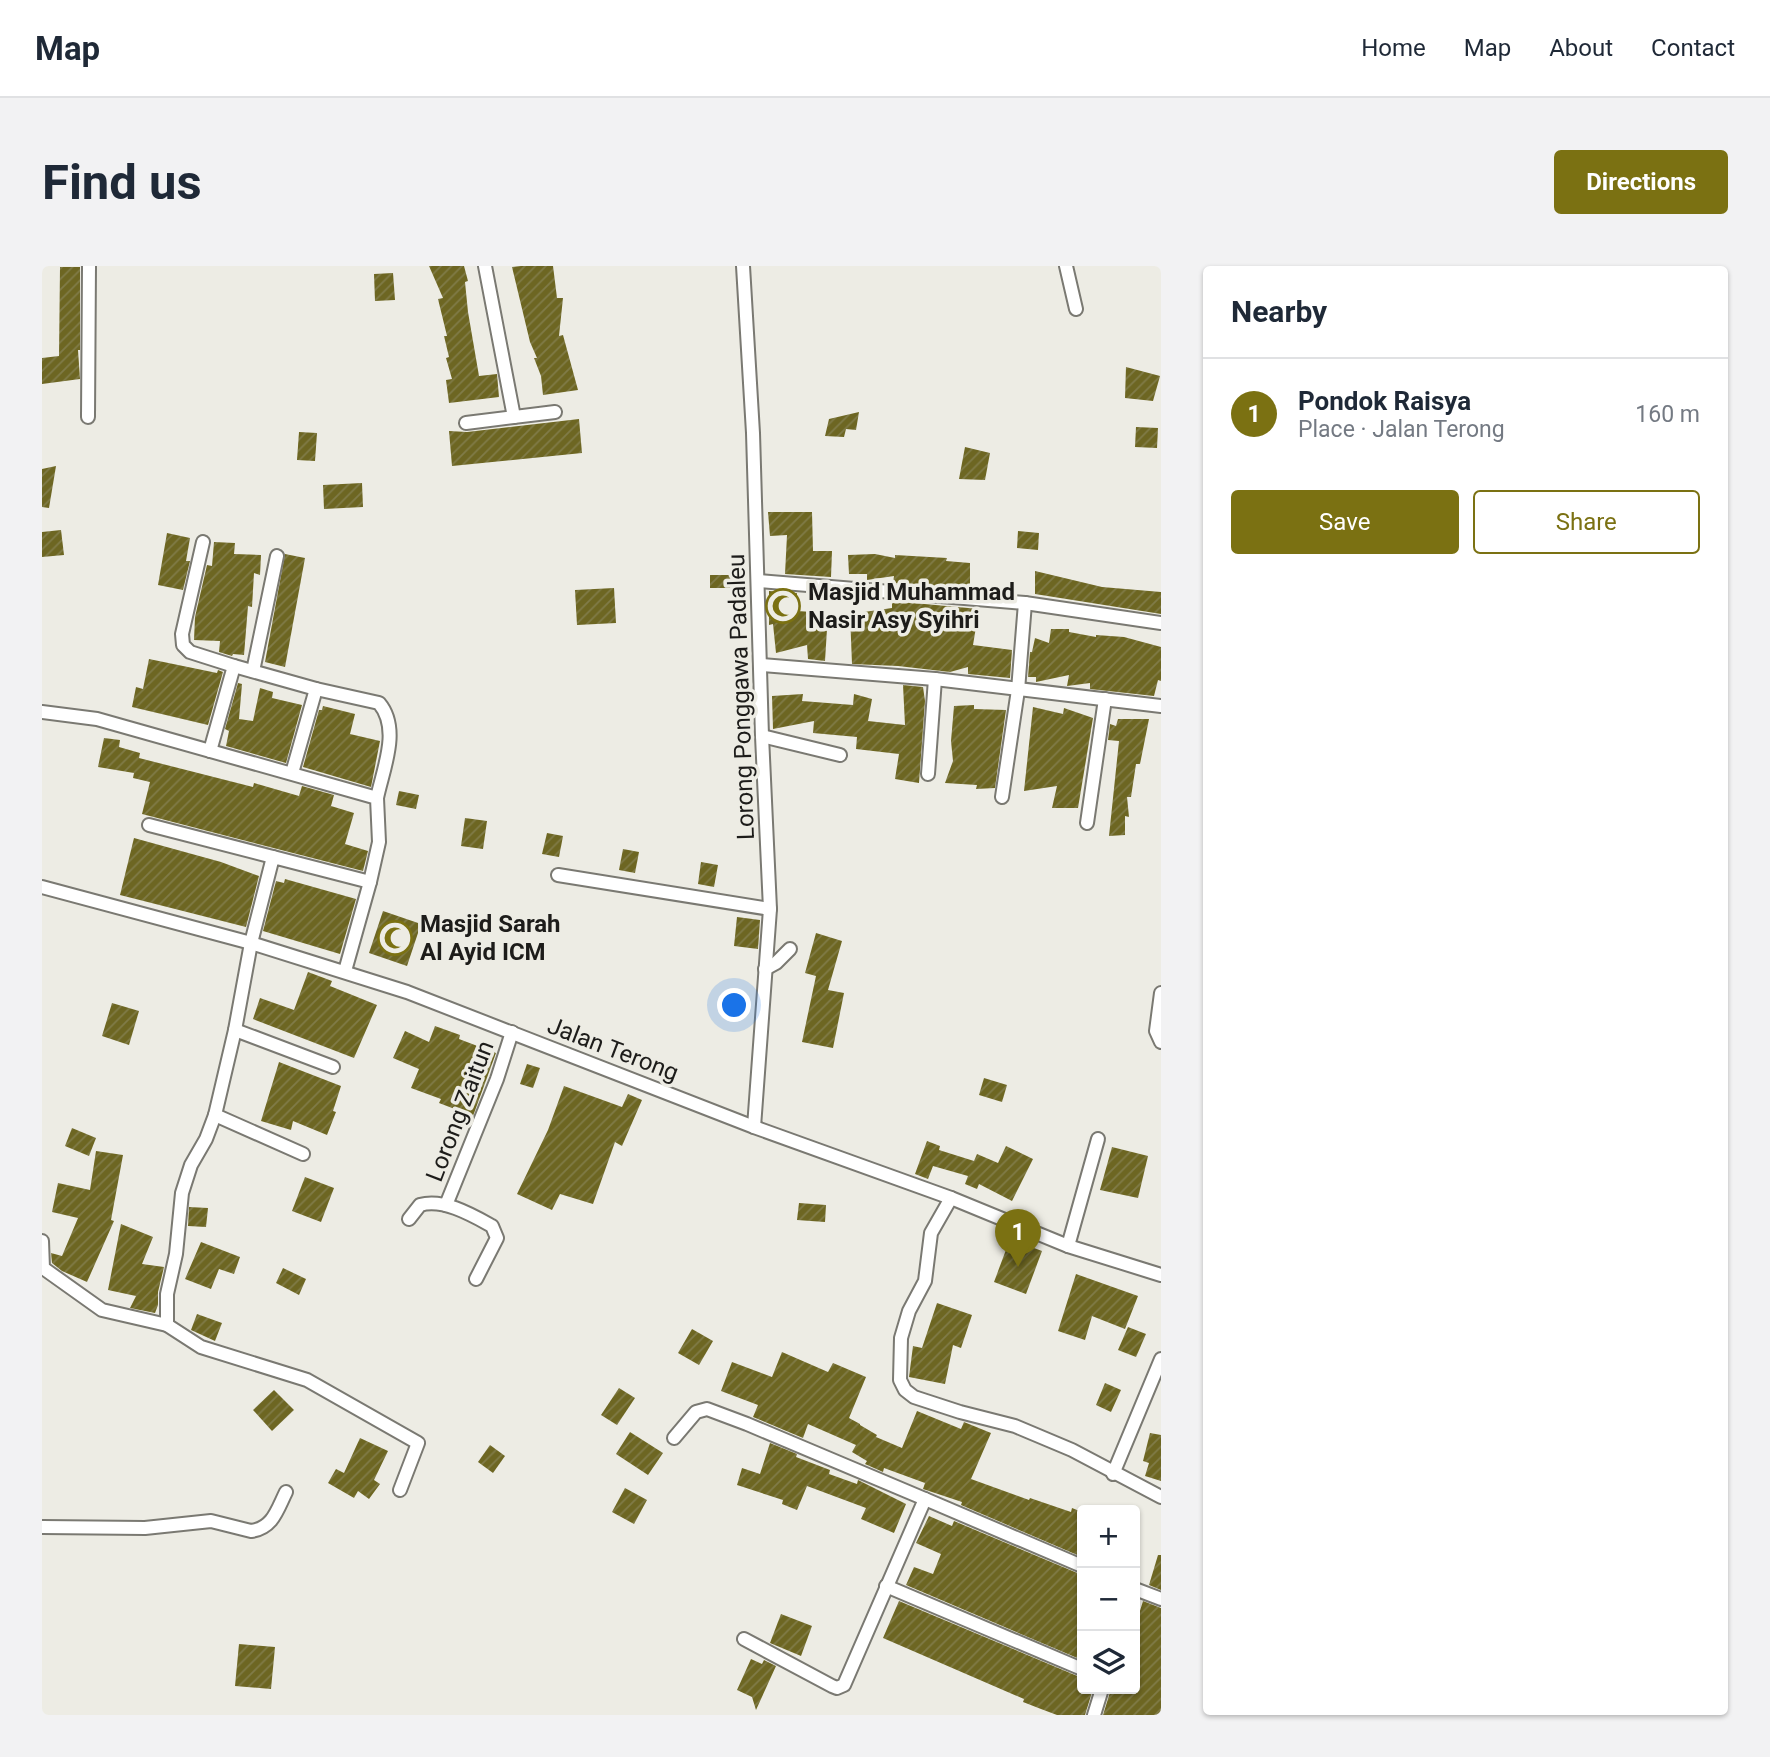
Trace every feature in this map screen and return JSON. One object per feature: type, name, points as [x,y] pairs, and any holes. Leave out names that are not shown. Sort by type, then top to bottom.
[{"type":"street","points":[[88,417],[89,266]]},
{"type":"street","points":[[485,266],[514,417]]},
{"type":"street","name":"Lorong Ponggawa Padaleu","points":[[743,266],[753,433],[770,909],[754,1127]]},
{"type":"street","points":[[1066,266],[1076,309]]},
{"type":"street","points":[[466,423],[555,412]]},
{"type":"street","points":[[203,542],[182,635],[183,645],[190,652],[316,689],[367,699],[379,703],[386,712],[390,735],[377,798],[379,842],[345,971]]},
{"type":"street","points":[[253,671],[277,556]]},
{"type":"street","points":[[759,581],[1025,603],[1161,622]]},
{"type":"street","points":[[1002,797],[1018,690],[1025,603]]},
{"type":"street","points":[[761,665],[935,679],[1161,706]]},
{"type":"street","points":[[210,751],[234,666]]},
{"type":"street","points":[[928,774],[935,679]]},
{"type":"street","points":[[292,773],[316,689]]},
{"type":"street","points":[[1087,824],[1105,699]]},
{"type":"street","points":[[42,712],[97,719],[377,798]]},
{"type":"street","points":[[762,736],[840,755]]},
{"type":"street","points":[[149,825],[370,881]]},
{"type":"street","points":[[167,1325],[167,1294],[176,1254],[182,1193],[191,1164],[206,1139],[215,1115],[235,1030],[251,943],[273,857]]},
{"type":"street","points":[[558,875],[770,909]]},
{"type":"street","name":"Jalan Terong","points":[[42,887],[345,971],[512,1032],[754,1127],[951,1198],[1068,1246],[1161,1275]]},
{"type":"street","points":[[765,969],[776,963],[790,949]]},
{"type":"street","points":[[1161,993],[1156,1031],[1161,1041]]},
{"type":"street","points":[[235,1030],[333,1066]]},
{"type":"street","name":"Lorong Zaitun","points":[[446,1205],[497,1079],[512,1032]]},
{"type":"street","points":[[215,1115],[303,1154]]},
{"type":"street","points":[[1068,1246],[1098,1139]]},
{"type":"street","points":[[951,1198],[932,1233],[925,1281],[909,1311],[901,1338],[900,1380],[905,1390],[914,1397],[937,1405],[1015,1426],[1072,1450],[1161,1497]]},
{"type":"street","points":[[409,1219],[420,1205],[446,1205],[489,1224],[498,1238],[476,1279]]},
{"type":"street","points":[[42,1241],[43,1268],[102,1310],[167,1325],[201,1347],[307,1380],[418,1443],[400,1490]]},
{"type":"street","points":[[1113,1474],[1161,1359]]},
{"type":"street","points":[[674,1438],[696,1412],[707,1409],[1077,1564]]},
{"type":"street","points":[[42,1527],[132,1528],[211,1521],[251,1531],[271,1523],[286,1492]]},
{"type":"street","points":[[744,1639],[832,1686],[841,1686],[847,1681],[925,1499]]},
{"type":"street","points":[[886,1586],[1077,1666]]},
{"type":"street","points":[[1140,1591],[1161,1599]]},
{"type":"street","points":[[1094,1715],[1100,1694]]},
{"type":"building","points":[[429,266],[464,266],[468,281],[465,282],[468,312],[479,376],[497,374],[499,397],[449,403],[446,380],[452,379],[446,358],[449,357],[444,336],[447,336],[438,299],[443,298]]},
{"type":"building","points":[[553,266],[557,298],[563,298],[559,336],[563,335],[578,390],[543,395],[541,376],[534,358],[537,358],[530,342],[512,267]]},
{"type":"building","points":[[60,267],[80,267],[80,379],[42,384],[42,358],[59,356]]},
{"type":"building","points":[[393,273],[395,300],[375,301],[374,274]]},
{"type":"building","points":[[1126,367],[1160,376],[1153,401],[1125,398]]},
{"type":"building","points":[[859,412],[856,430],[846,429],[844,437],[825,436],[829,419]]},
{"type":"building","points":[[579,419],[582,453],[452,466],[449,431],[467,432]]},
{"type":"building","points":[[1136,427],[1158,428],[1157,448],[1135,447]]},
{"type":"building","points":[[299,432],[317,433],[315,461],[297,460]]},
{"type":"building","points":[[965,447],[990,453],[985,480],[959,479]]},
{"type":"building","points":[[56,466],[49,508],[42,507],[42,469]]},
{"type":"building","points":[[362,483],[363,507],[324,509],[323,485]]},
{"type":"building","points":[[768,512],[812,512],[813,551],[832,551],[831,577],[785,574],[787,535],[770,536]]},
{"type":"building","points":[[61,530],[64,555],[42,557],[42,532]]},
{"type":"building","points":[[1018,531],[1039,533],[1038,550],[1017,548]]},
{"type":"building","points":[[167,533],[190,538],[186,561],[190,561],[183,590],[158,585]]},
{"type":"building","points":[[214,542],[235,543],[234,554],[261,555],[260,575],[254,573],[252,607],[248,606],[244,655],[232,656],[219,652],[220,641],[194,640],[195,617],[207,565],[212,566]]},
{"type":"building","points":[[285,554],[305,558],[285,667],[265,662]]},
{"type":"building","points":[[875,554],[895,558],[895,555],[947,558],[946,561],[970,563],[970,590],[893,583],[894,576],[867,580],[867,574],[849,574],[848,555]]},
{"type":"building","points":[[1035,571],[1102,587],[1161,592],[1161,614],[1035,594]]},
{"type":"building","points":[[710,575],[735,575],[735,588],[710,588]]},
{"type":"building","points":[[614,588],[616,623],[577,625],[575,590]]},
{"type":"building","points":[[769,591],[797,593],[797,611],[828,613],[825,661],[808,659],[807,645],[776,653],[773,624],[769,625]]},
{"type":"building","points":[[892,601],[979,609],[973,645],[1012,650],[1010,678],[968,674],[968,667],[950,672],[852,664],[850,614],[892,608]]},
{"type":"building","points":[[1051,629],[1069,629],[1069,632],[1096,637],[1124,637],[1161,647],[1161,681],[1158,680],[1154,696],[1090,689],[1090,683],[1067,686],[1069,675],[1036,682],[1036,677],[1028,677],[1030,652],[1035,638],[1049,643]]},
{"type":"building","points":[[149,659],[223,672],[208,725],[132,707],[136,687],[143,689]]},
{"type":"building","points":[[238,683],[242,684],[239,719],[253,721],[260,688],[273,692],[272,698],[302,705],[286,763],[226,746],[229,731],[225,729]]},
{"type":"building","points":[[903,685],[923,687],[925,701],[919,783],[895,779],[899,754],[856,749],[857,737],[813,733],[814,721],[773,729],[772,696],[803,694],[802,701],[853,705],[854,694],[872,699],[868,721],[905,725]]},
{"type":"building","points":[[974,705],[974,709],[1006,710],[995,788],[976,789],[977,785],[945,783],[953,761],[951,741],[954,706]]},
{"type":"building","points":[[323,706],[355,714],[350,734],[380,741],[371,787],[303,767],[319,710],[322,710]]},
{"type":"building","points":[[1033,707],[1063,714],[1064,708],[1093,718],[1078,808],[1052,808],[1057,786],[1024,791]]},
{"type":"building","points":[[1118,719],[1149,719],[1140,764],[1136,764],[1131,797],[1127,797],[1129,817],[1125,816],[1125,835],[1109,836],[1119,741],[1108,740],[1110,724],[1116,726]]},
{"type":"building","points":[[104,738],[120,740],[119,747],[140,753],[139,758],[253,787],[254,783],[299,796],[302,786],[334,795],[331,806],[354,813],[345,844],[368,851],[363,871],[142,814],[150,782],[133,778],[134,773],[98,767]]},
{"type":"building","points":[[399,791],[419,795],[416,809],[396,805]]},
{"type":"building","points":[[465,818],[487,821],[483,849],[461,846]]},
{"type":"building","points":[[547,833],[563,836],[559,857],[542,854]]},
{"type":"building","points":[[134,838],[221,862],[259,876],[246,927],[120,895]]},
{"type":"building","points":[[623,849],[639,852],[635,873],[619,870]]},
{"type":"building","points":[[701,862],[718,865],[714,887],[698,884]]},
{"type":"building","points":[[285,879],[356,899],[340,954],[263,931],[276,881],[284,883]]},
{"type":"building","name":"Masjid Sarah Al Ayid ICM","points":[[383,911],[421,924],[407,966],[369,953]]},
{"type":"building","points":[[737,917],[760,920],[758,949],[734,946]]},
{"type":"building","points":[[816,933],[842,941],[828,990],[844,993],[833,1048],[802,1042],[816,976],[805,973]]},
{"type":"building","points":[[308,972],[332,981],[330,986],[377,1005],[354,1058],[253,1019],[260,998],[294,1010]]},
{"type":"building","points":[[112,1003],[139,1011],[129,1045],[102,1036]]},
{"type":"building","points":[[435,1026],[460,1035],[459,1039],[496,1053],[473,1116],[439,1103],[441,1099],[411,1088],[419,1069],[393,1058],[405,1031],[429,1042]]},
{"type":"building","points":[[279,1062],[341,1086],[333,1111],[336,1112],[327,1135],[293,1121],[291,1130],[261,1121]]},
{"type":"building","points":[[527,1064],[540,1068],[533,1088],[520,1084]]},
{"type":"building","points":[[984,1078],[1007,1085],[1002,1102],[979,1095]]},
{"type":"building","points":[[564,1086],[622,1107],[628,1094],[642,1100],[622,1146],[615,1142],[593,1204],[560,1194],[552,1210],[517,1194],[548,1130]]},
{"type":"building","points":[[72,1128],[96,1138],[89,1156],[65,1146]]},
{"type":"building","points":[[927,1141],[940,1146],[939,1150],[974,1161],[977,1154],[998,1163],[1006,1146],[1033,1159],[1012,1201],[979,1184],[977,1189],[965,1184],[968,1176],[933,1166],[928,1179],[915,1174]]},
{"type":"building","points":[[1112,1147],[1148,1156],[1138,1198],[1100,1190]]},
{"type":"building","points":[[96,1151],[123,1155],[111,1220],[114,1221],[87,1282],[62,1271],[52,1263],[51,1253],[62,1256],[78,1218],[52,1212],[58,1183],[90,1190]]},
{"type":"building","points":[[305,1177],[334,1188],[321,1222],[292,1211]]},
{"type":"building","points":[[799,1203],[826,1205],[825,1222],[797,1220]]},
{"type":"building","points":[[189,1207],[208,1208],[206,1227],[188,1226]]},
{"type":"building","points":[[121,1224],[153,1237],[142,1264],[164,1267],[155,1313],[130,1308],[136,1296],[108,1290]]},
{"type":"building","points":[[1010,1239],[1042,1251],[1026,1294],[994,1282]]},
{"type":"building","points":[[201,1242],[240,1257],[234,1274],[219,1269],[211,1289],[185,1279]]},
{"type":"building","points":[[283,1268],[306,1279],[299,1295],[276,1283]]},
{"type":"building","points":[[1076,1274],[1138,1296],[1125,1329],[1092,1316],[1085,1340],[1058,1331]]},
{"type":"building","points":[[937,1303],[972,1315],[961,1348],[953,1345],[945,1384],[909,1377],[913,1346],[922,1348]]},
{"type":"building","points":[[197,1314],[222,1323],[215,1341],[191,1330]]},
{"type":"building","points":[[1128,1327],[1146,1334],[1136,1357],[1118,1350]]},
{"type":"building","points":[[692,1329],[713,1341],[699,1365],[678,1353]]},
{"type":"building","points":[[782,1352],[828,1372],[833,1363],[866,1377],[849,1418],[877,1435],[876,1437],[902,1448],[917,1411],[961,1429],[964,1422],[991,1433],[971,1479],[1029,1500],[1030,1498],[1071,1512],[1072,1508],[1077,1510],[1077,1555],[961,1505],[962,1502],[923,1489],[925,1483],[884,1468],[883,1472],[865,1464],[867,1461],[852,1452],[856,1445],[808,1424],[803,1438],[753,1417],[758,1405],[721,1391],[732,1362],[772,1377]]},
{"type":"building","points":[[1105,1383],[1121,1390],[1111,1412],[1096,1405]]},
{"type":"building","points":[[619,1388],[635,1398],[617,1425],[601,1415]]},
{"type":"building","points":[[274,1390],[294,1410],[272,1431],[253,1410]]},
{"type":"building","points":[[630,1432],[663,1453],[648,1475],[616,1454]]},
{"type":"building","points":[[1150,1433],[1161,1435],[1161,1481],[1145,1476],[1149,1463],[1143,1461]]},
{"type":"building","points":[[360,1438],[388,1451],[374,1480],[380,1484],[369,1499],[358,1491],[354,1498],[328,1483],[336,1469],[344,1473]]},
{"type":"building","points":[[770,1443],[830,1470],[829,1474],[857,1484],[858,1480],[906,1504],[894,1533],[861,1519],[866,1508],[807,1486],[797,1510],[782,1504],[783,1500],[737,1485],[742,1468],[760,1474]]},
{"type":"building","points":[[490,1445],[505,1456],[493,1473],[478,1462]]},
{"type":"building","points":[[625,1488],[647,1500],[634,1524],[612,1512]]},
{"type":"building","points":[[929,1516],[952,1526],[954,1521],[1077,1573],[1077,1658],[906,1585],[914,1567],[933,1574],[941,1554],[916,1543]]},
{"type":"building","points":[[1158,1555],[1161,1555],[1161,1590],[1149,1585]]},
{"type":"building","points":[[899,1601],[1077,1676],[1077,1694],[1091,1694],[1085,1715],[1057,1715],[1041,1709],[1023,1702],[1024,1699],[883,1638]]},
{"type":"building","points":[[1143,1601],[1161,1608],[1161,1715],[1103,1715],[1109,1694],[1140,1694],[1140,1611]]},
{"type":"building","points":[[781,1614],[812,1626],[801,1656],[770,1643]]},
{"type":"building","points":[[239,1644],[275,1647],[271,1689],[235,1686]]},
{"type":"building","points":[[751,1659],[762,1664],[764,1660],[776,1666],[756,1710],[752,1697],[737,1690]]},
{"type":"place","name":"Masjid Muhammad Nasir Asy Syihri","points":[[783,606]]},
{"type":"place","name":"Masjid Sarah Al Ayid ICM","points":[[395,938]]},
{"type":"place","name":"Pondok Raisya","points":[[1018,1267]]}]
